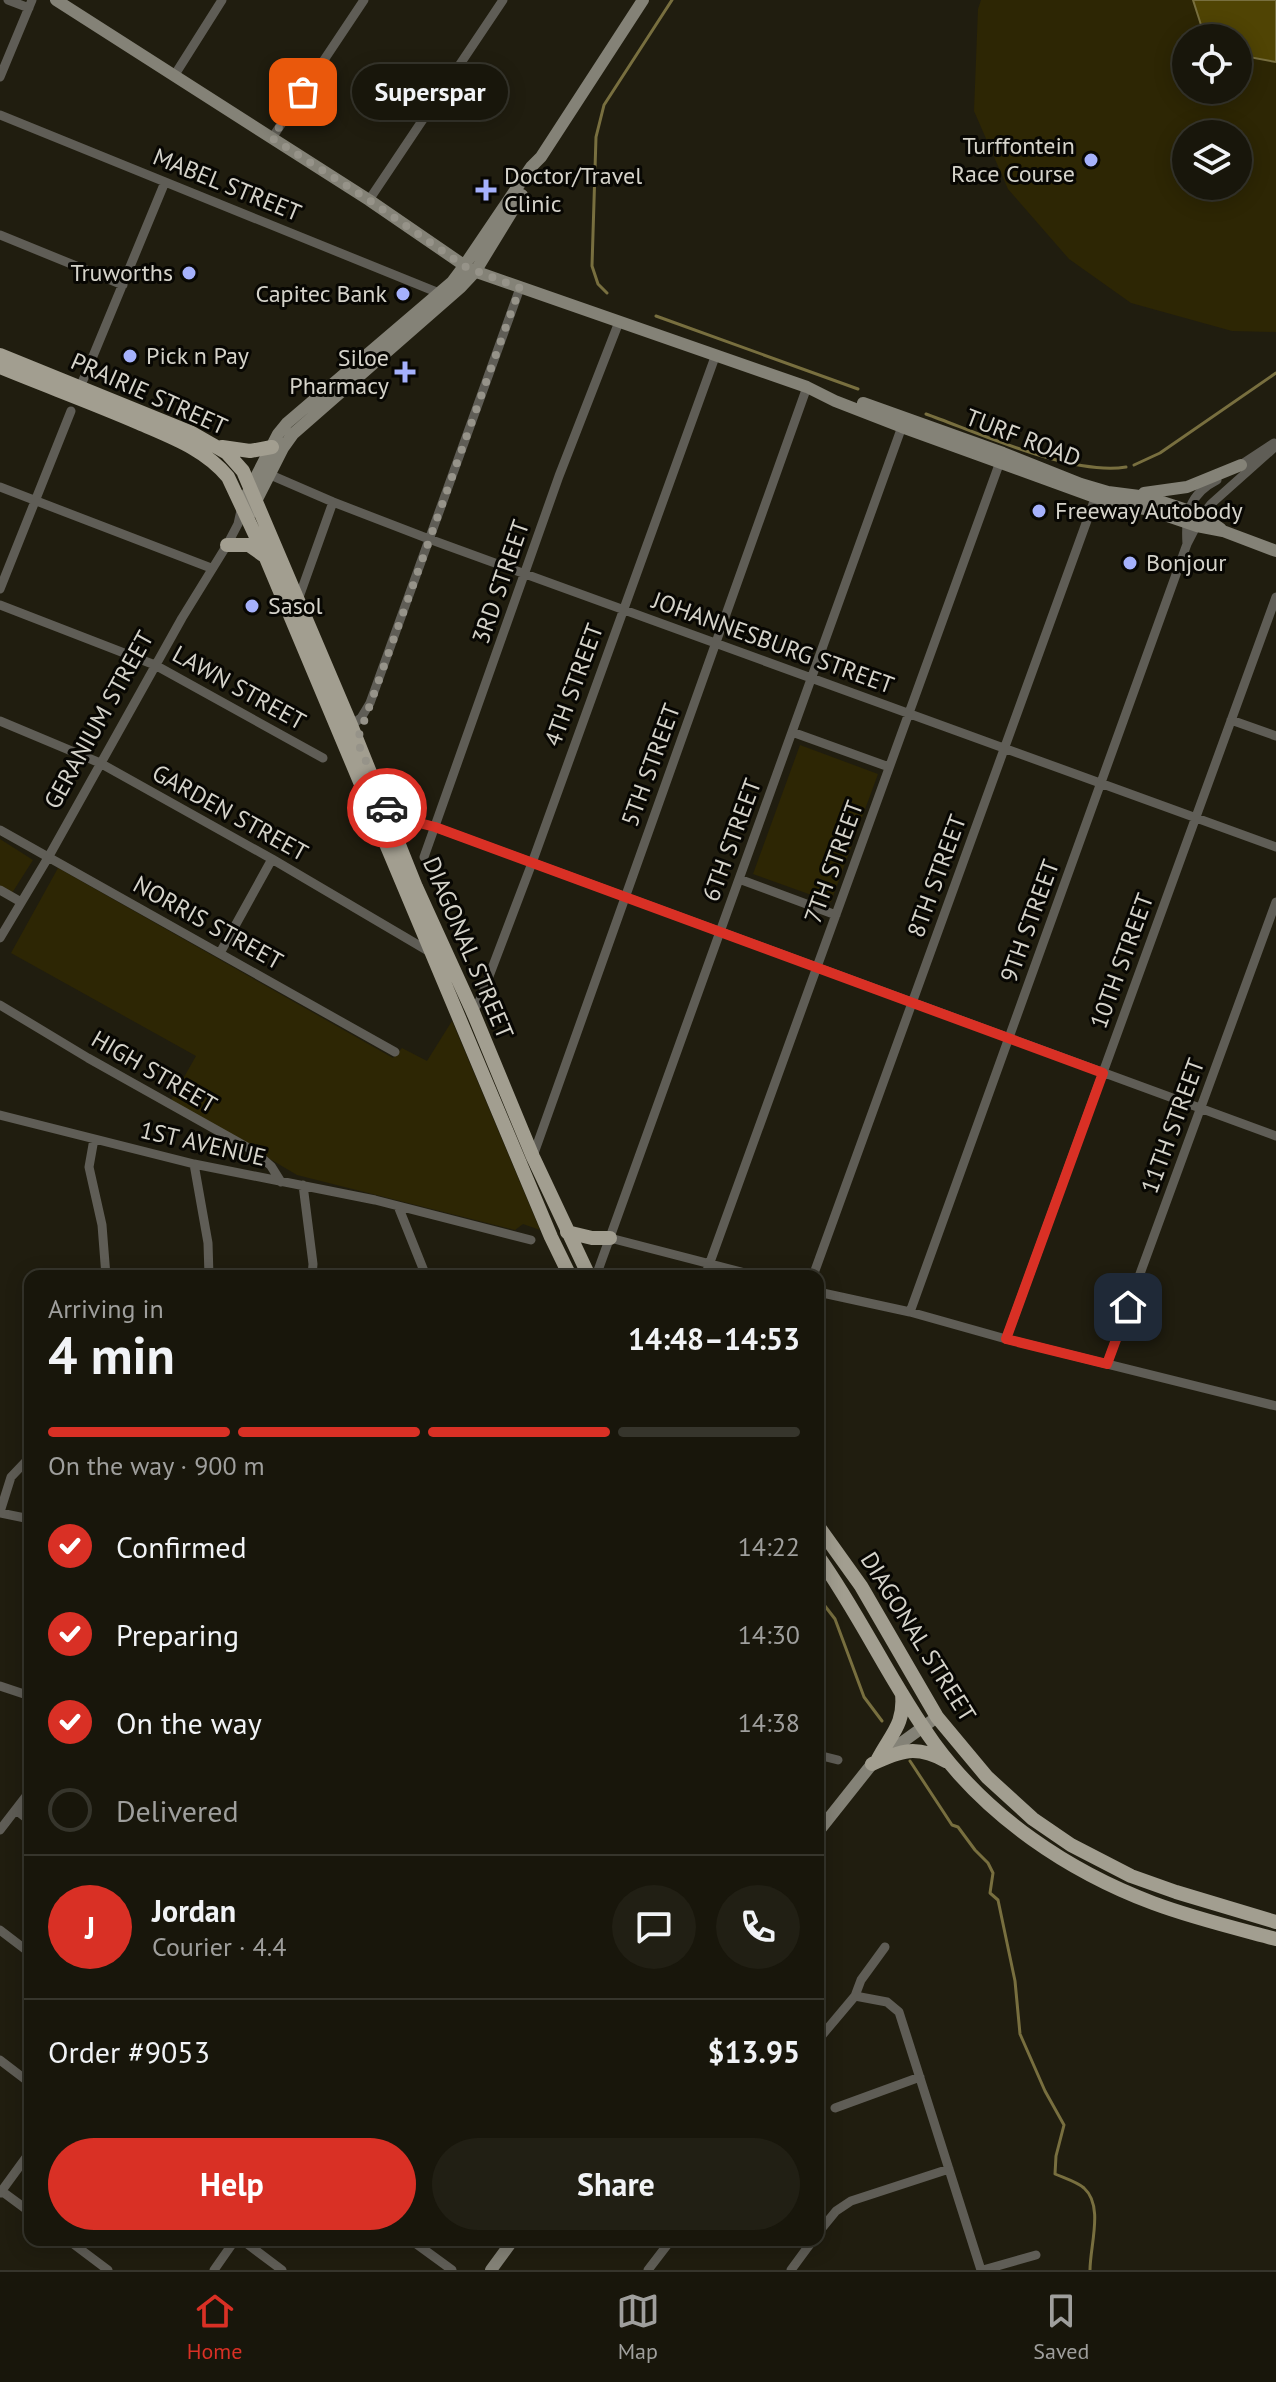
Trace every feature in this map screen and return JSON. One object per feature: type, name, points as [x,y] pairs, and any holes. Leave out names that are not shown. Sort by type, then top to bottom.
[{"type":"main road","points":[[470,270],[531,167],[540,158],[643,0]]},
{"type":"main road","name":"TURF ROAD","points":[[62,2],[369,200],[470,270],[872,410],[1097,493],[1114,503],[1194,519]]},
{"type":"main road","name":"GERANIUM STREET","points":[[265,472],[272,447],[282,429],[298,413],[470,270]]},
{"type":"main road","name":"GERANIUM STREET","points":[[247,507],[265,472],[299,428],[461,287],[470,270]]},
{"type":"main road","name":"PRAIRIE STREET","points":[[0,355],[76,398],[180,427],[218,446],[240,467],[247,507]]},
{"type":"main road","name":"PRAIRIE STREET","points":[[0,367],[201,452],[219,466],[247,507]]},
{"type":"main road","points":[[218,446],[250,451],[272,447]]},
{"type":"main road","points":[[1137,495],[1196,484],[1241,465]]},
{"type":"main road","name":"TURF ROAD","points":[[1097,493],[1137,495],[1276,551]]},
{"type":"main road","name":"DIAGONAL STREET","points":[[247,507],[266,558],[345,728],[357,741],[567,1270]]},
{"type":"main road","name":"DIAGONAL STREET","points":[[247,507],[298,600],[434,955],[467,1016],[586,1270]]},
{"type":"main road","points":[[227,545],[249,545],[266,558]]},
{"type":"main road","points":[[567,1232],[592,1238],[610,1238]]},
{"type":"main road","name":"DIAGONAL STREET","points":[[824,1534],[861,1586],[937,1717],[987,1777],[1033,1819],[1071,1845],[1147,1883],[1276,1922]]},
{"type":"main road","name":"DIAGONAL STREET","points":[[824,1566],[923,1727],[950,1764],[1003,1816],[1056,1856],[1102,1881],[1156,1904],[1276,1939]]},
{"type":"main road","points":[[824,1825],[875,1761],[900,1723],[902,1692]]},
{"type":"main road","points":[[875,1761],[937,1717]]},
{"type":"main road","points":[[875,1761],[910,1750],[925,1751],[950,1764]]},
{"type":"main road","points":[[491,2270],[509,2246]]},
{"type":"street","points":[[0,77],[30,4],[8,0]]},
{"type":"street","points":[[174,76],[222,0]]},
{"type":"street","points":[[272,138],[364,0]]},
{"type":"street","points":[[369,200],[503,0]]},
{"type":"street","name":"MABEL STREET","points":[[0,115],[439,293]]},
{"type":"street","points":[[0,589],[165,182]]},
{"type":"street","points":[[0,235],[123,285]]},
{"type":"street","points":[[357,741],[520,288]]},
{"type":"street","name":"3RD STREET","points":[[424,857],[559,476],[619,322]]},
{"type":"street","name":"4TH STREET","points":[[467,1016],[480,1000],[532,863],[715,357]]},
{"type":"street","name":"5TH STREET","points":[[533,1157],[807,387]]},
{"type":"street","name":"6TH STREET","points":[[598,1270],[904,423]]},
{"type":"street","points":[[1194,519],[1199,491],[1276,444]]},
{"type":"street","points":[[1194,519],[1276,444]]},
{"type":"street","name":"7TH STREET","points":[[707,1270],[1002,458]]},
{"type":"street","name":"JOHANNESBURG STREET","points":[[265,472],[429,539],[1276,847]]},
{"type":"street","points":[[0,487],[211,568]]},
{"type":"street","name":"8TH STREET","points":[[815,1270],[1097,493]]},
{"type":"street","points":[[298,600],[333,502]]},
{"type":"street","name":"GERANIUM STREET","points":[[0,938],[247,507]]},
{"type":"street","name":"9TH STREET","points":[[910,1312],[1194,519]]},
{"type":"street","name":"10TH STREET","points":[[1006,1339],[1276,597]]},
{"type":"street","name":"LAWN STREET","points":[[0,605],[155,665],[323,758]]},
{"type":"street","points":[[345,728],[361,718],[370,703]]},
{"type":"street","points":[[1231,720],[1276,736]]},
{"type":"street","name":"GARDEN STREET","points":[[0,721],[100,763],[272,859],[434,955]]},
{"type":"street","points":[[792,732],[889,767]]},
{"type":"street","points":[[384,806],[400,818],[435,827],[1276,1136]]},
{"type":"street","name":"NORRIS STREET","points":[[0,830],[395,1052]]},
{"type":"street","points":[[220,953],[272,859]]},
{"type":"street","points":[[739,879],[836,915]]},
{"type":"street","points":[[0,890],[21,902]]},
{"type":"street","name":"11TH STREET","points":[[1107,1364],[1276,902]]},
{"type":"street","name":"HIGH STREET","points":[[0,1005],[254,1151],[271,1166],[281,1182]]},
{"type":"street","name":"1ST AVENUE","points":[[0,1115],[194,1164],[398,1206],[531,1240]]},
{"type":"street","points":[[94,1139],[89,1167],[102,1225],[106,1270]]},
{"type":"street","points":[[194,1164],[206,1230],[209,1270]]},
{"type":"street","points":[[303,1185],[312,1270]]},
{"type":"street","points":[[398,1206],[424,1270]]},
{"type":"street","points":[[610,1238],[733,1270]]},
{"type":"street","points":[[824,1293],[910,1312],[1276,1406]]},
{"type":"street","points":[[24,1463],[11,1477],[0,1512],[24,1518]]},
{"type":"street","points":[[0,1686],[24,1694]]},
{"type":"street","points":[[824,1756],[838,1760]]},
{"type":"street","points":[[0,1830],[24,1799]]},
{"type":"street","points":[[16,1810],[24,1816]]},
{"type":"street","points":[[0,1930],[24,1948]]},
{"type":"street","points":[[824,2033],[855,1996],[861,1980],[885,1947]]},
{"type":"street","points":[[855,1996],[887,2002],[895,2007],[903,2022],[982,2270],[1036,2255]]},
{"type":"street","points":[[0,2060],[24,2078]]},
{"type":"street","points":[[835,2108],[920,2077]]},
{"type":"street","points":[[24,2160],[1,2191],[24,2208]]},
{"type":"street","points":[[824,2226],[836,2211],[851,2201],[949,2169]]},
{"type":"street","points":[[76,2246],[108,2270]]},
{"type":"street","points":[[214,2270],[231,2246]]},
{"type":"street","points":[[250,2246],[282,2270]]},
{"type":"street","points":[[419,2246],[452,2270]]},
{"type":"street","points":[[648,2270],[666,2246]]},
{"type":"street","points":[[791,2270],[809,2246]]},
{"type":"shaded area","name":"Turffontein Race Course","points":[[981,0],[1276,0],[1276,332],[1232,331],[1131,303],[1069,259],[1008,189],[974,111],[978,9]]},
{"type":"shaded area","points":[[1193,0],[1276,0],[1276,62],[1252,58],[1252,24],[1201,24]]},
{"type":"shaded area","points":[[800,745],[878,774],[831,902],[753,874]]},
{"type":"shaded area","points":[[0,839],[33,860],[12,893],[0,886]]},
{"type":"shaded area","points":[[58,868],[393,1058],[402,1048],[427,1061],[452,1021],[540,1230],[523,1224],[515,1230],[297,1175],[171,1100],[196,1056],[11,953]]},
{"type":"waterway","points":[[607,293],[598,284],[592,266],[596,137],[604,105],[672,0]]},
{"type":"waterway","points":[[656,316],[858,389]]},
{"type":"waterway","points":[[1134,465],[1160,453],[1276,373]]},
{"type":"waterway","points":[[926,414],[1053,459],[1104,468],[1126,467]]},
{"type":"waterway","points":[[824,1605],[835,1619],[864,1697],[882,1721]]},
{"type":"waterway","points":[[910,1761],[952,1825],[958,1827],[993,1873],[990,1893],[998,1900],[1015,1981],[1020,2034],[1064,2125],[1055,2174],[1084,2188],[1093,2205],[1095,2215],[1090,2270]]},
{"type":"way so far","points":[[303,92],[272,138],[464,266],[520,288],[357,741],[387,808]]},
{"type":"place","name":"Superspar","points":[[303,92]]},
{"type":"place","name":"Turffontein Race Course","points":[[1091,160]]},
{"type":"place","name":"Doctor/Travel Clinic","points":[[486,190]]},
{"type":"place","name":"Truworths","points":[[189,273]]},
{"type":"place","name":"Capitec Bank","points":[[403,294]]},
{"type":"place","name":"Pick n Pay","points":[[130,356]]},
{"type":"place","name":"Siloe Pharmacy","points":[[405,372]]},
{"type":"place","name":"Freeway Autobody","points":[[1039,511]]},
{"type":"place","name":"Bonjour","points":[[1130,563]]},
{"type":"place","name":"Sasol","points":[[252,606]]},
{"type":"route","points":[[387,808],[400,818],[435,827],[1103,1073],[1006,1339],[1107,1364],[1128,1307]]}]
